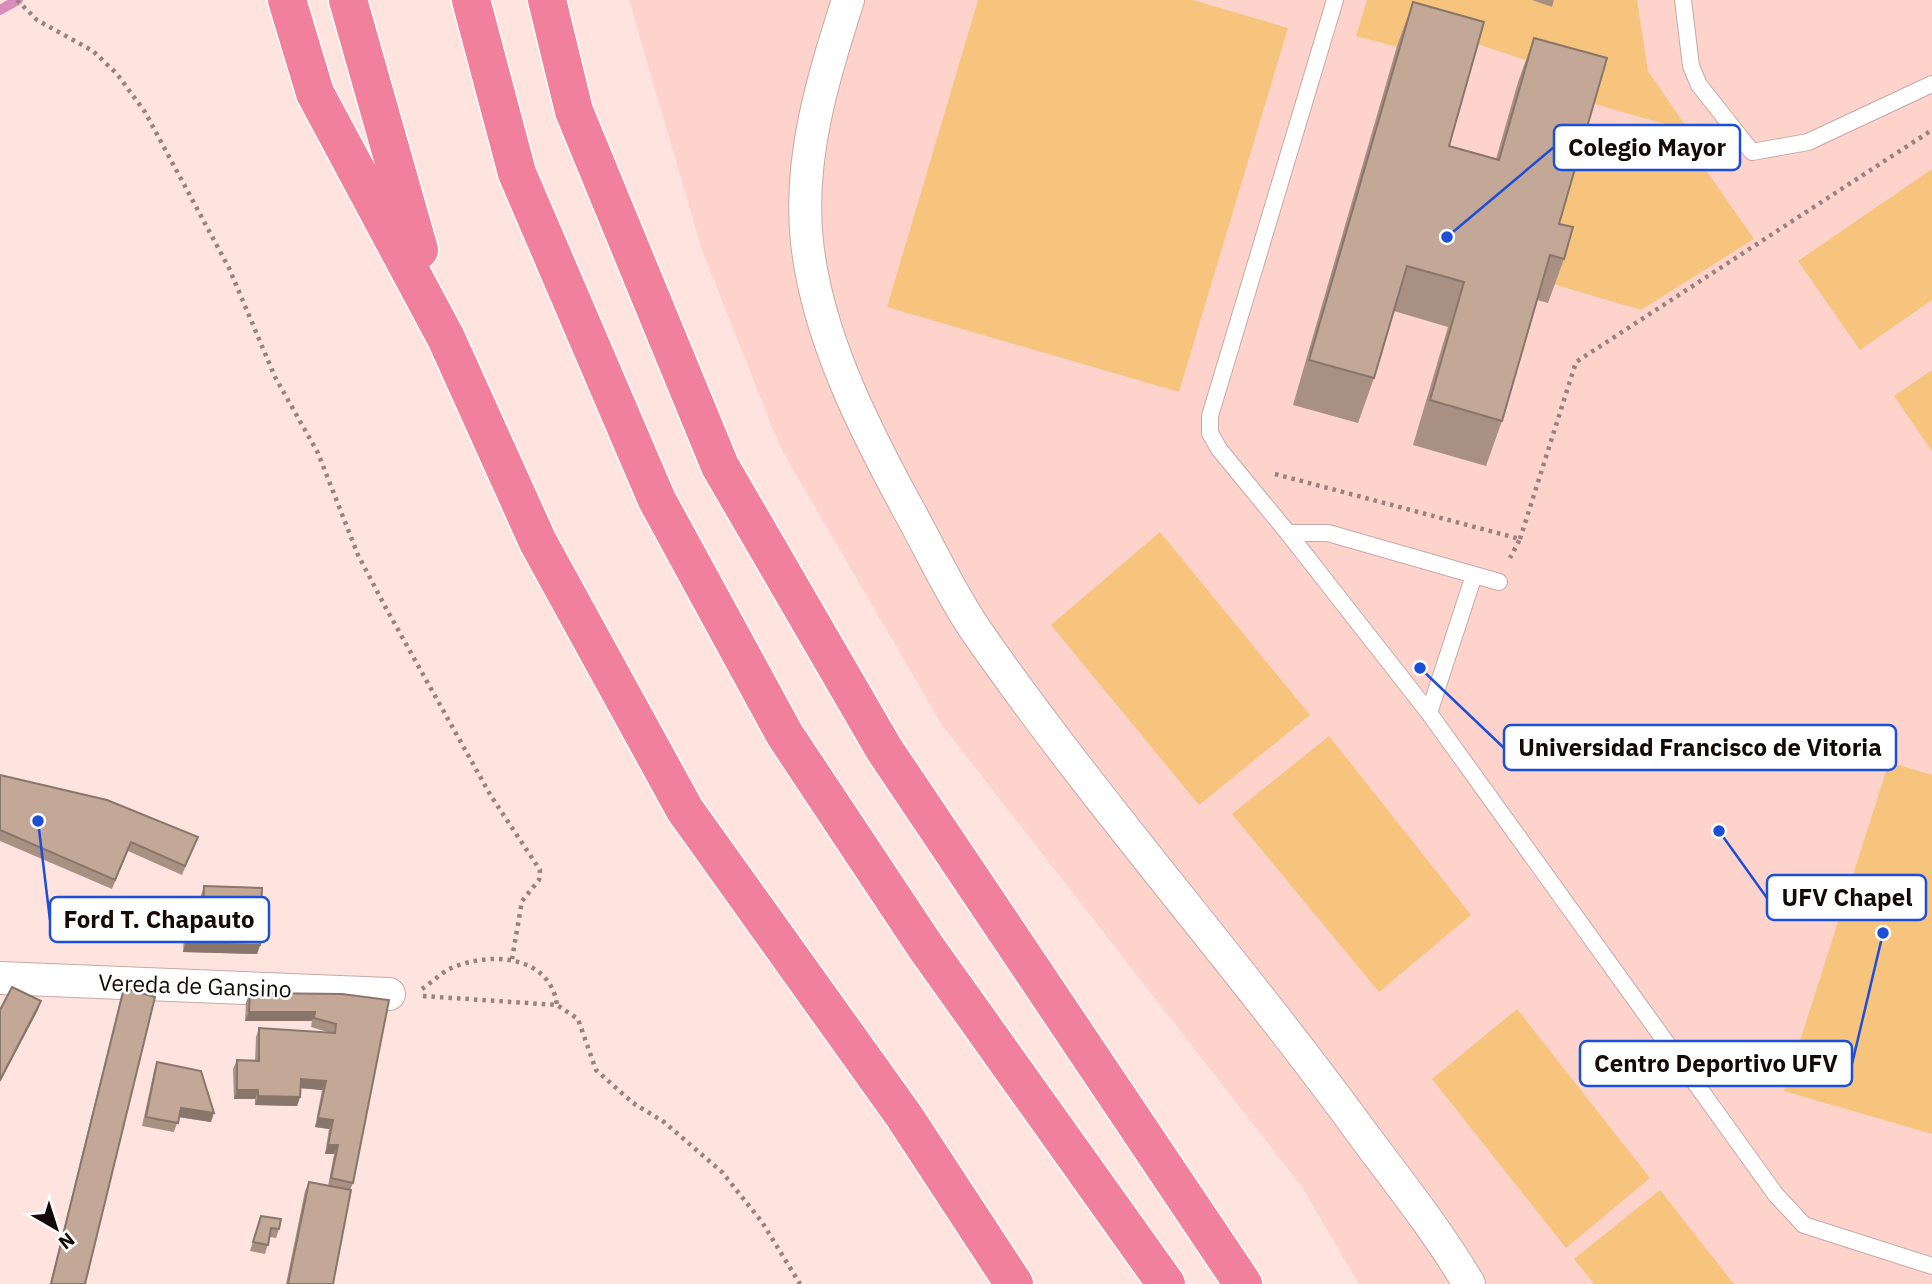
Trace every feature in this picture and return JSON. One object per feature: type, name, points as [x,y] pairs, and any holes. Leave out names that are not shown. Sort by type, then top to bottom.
[{"type":"highway","points":[[287,0],[316,93],[446,338],[538,542],[685,810],[904,1116],[1014,1284]]},
{"type":"highway","points":[[348,0],[402,194],[446,338]]},
{"type":"highway","points":[[471,0],[517,173],[663,511],[785,735],[925,946],[1166,1284]]},
{"type":"highway","points":[[547,0],[574,111],[720,466],[884,749],[1243,1284]]},
{"type":"street","points":[[848,0],[813,118],[804,195],[807,244],[818,303],[856,405],[890,475],[974,629],[1105,802],[1303,1051],[1469,1284]]},
{"type":"street","name":"Vereda de Gansino","points":[[0,978],[389,994]]},
{"type":"lane","points":[[1335,0],[1210,416],[1210,433],[1219,449],[1429,713],[1776,1195],[1804,1225],[1932,1266]]},
{"type":"lane","points":[[1683,0],[1690,66],[1699,85],[1752,152],[1808,142],[1932,84]]},
{"type":"lane","points":[[1288,533],[1328,533],[1499,582]]},
{"type":"lane","points":[[1429,713],[1474,575]]},
{"type":"path","points":[[17,0],[37,20],[93,51],[117,74],[145,112],[229,268],[275,377],[318,453],[358,555],[491,796],[540,870],[539,880],[522,901],[512,960]]},
{"type":"path","points":[[1499,582],[1520,539],[1576,362],[1932,130]]},
{"type":"path","points":[[1273,473],[1520,539]]},
{"type":"path","points":[[557,1005],[555,992],[548,980],[529,966],[512,960],[489,957],[449,970],[413,996],[557,1005],[578,1019],[596,1070],[633,1103],[664,1122],[722,1172],[762,1222],[800,1284]]},
{"type":"shaded area","points":[[629,0],[1932,0],[1932,1284],[1359,1284],[1302,1187],[942,725],[780,447],[702,250]]},
{"type":"shaded area","points":[[978,0],[1193,0],[1288,28],[1179,392],[887,307]]},
{"type":"shaded area","points":[[1367,0],[1637,0],[1648,71],[1689,131],[1518,82],[1531,62],[1463,39],[1457,63],[1356,36]]},
{"type":"shaded area","points":[[1632,127],[1687,143],[1754,239],[1641,310],[1553,284],[1543,268],[1583,128],[1626,140]]},
{"type":"shaded area","points":[[1932,169],[1932,300],[1860,350],[1798,261]]},
{"type":"shaded area","points":[[1932,370],[1932,451],[1894,396]]},
{"type":"shaded area","points":[[1160,532],[1310,715],[1199,805],[1051,625]]},
{"type":"shaded area","points":[[1329,736],[1471,915],[1379,992],[1232,814]]},
{"type":"shaded area","points":[[1889,762],[1932,775],[1932,1134],[1784,1091]]},
{"type":"shaded area","points":[[1517,1009],[1650,1178],[1566,1248],[1432,1079]]},
{"type":"shaded area","points":[[1660,1190],[1734,1284],[1594,1284],[1574,1259]]},
{"type":"building","points":[[1413,2],[1484,22],[1449,146],[1499,160],[1534,38],[1607,58],[1559,224],[1573,227],[1564,259],[1550,255],[1502,421],[1430,400],[1464,282],[1407,266],[1374,378],[1309,360]]},
{"type":"building","points":[[0,775],[107,800],[198,837],[185,866],[131,842],[115,880],[0,830]]},
{"type":"building","points":[[204,886],[262,888],[260,945],[186,943],[187,924],[203,924]]},
{"type":"building","points":[[12,987],[41,1001],[0,1080],[0,1010]]},
{"type":"building","points":[[124,988],[155,997],[85,1284],[51,1284]]},
{"type":"building","points":[[250,993],[342,994],[389,1000],[353,1183],[331,1178],[338,1145],[328,1145],[333,1120],[318,1118],[326,1081],[301,1079],[300,1097],[258,1096],[258,1090],[237,1090],[237,1060],[259,1061],[259,1028],[335,1033],[336,1024],[314,1018],[315,1012],[249,1012]]},
{"type":"building","points":[[157,1062],[201,1071],[214,1113],[181,1108],[178,1123],[146,1117]]},
{"type":"building","points":[[309,1182],[351,1190],[333,1284],[288,1284]]},
{"type":"building","points":[[261,1216],[281,1219],[279,1229],[271,1228],[268,1245],[253,1242]]},
{"type":"waterway","points":[[0,10],[18,0]]},
{"type":"place","name":"Colegio Mayor","points":[[1447,237]]},
{"type":"place","name":"Universidad Francisco de Vitoria","points":[[1420,668]]},
{"type":"place","name":"Ford T. Chapauto","points":[[38,821]]},
{"type":"place","name":"UFV Chapel","points":[[1719,831]]},
{"type":"place","name":"Centro Deportivo UFV","points":[[1883,933]]}]
